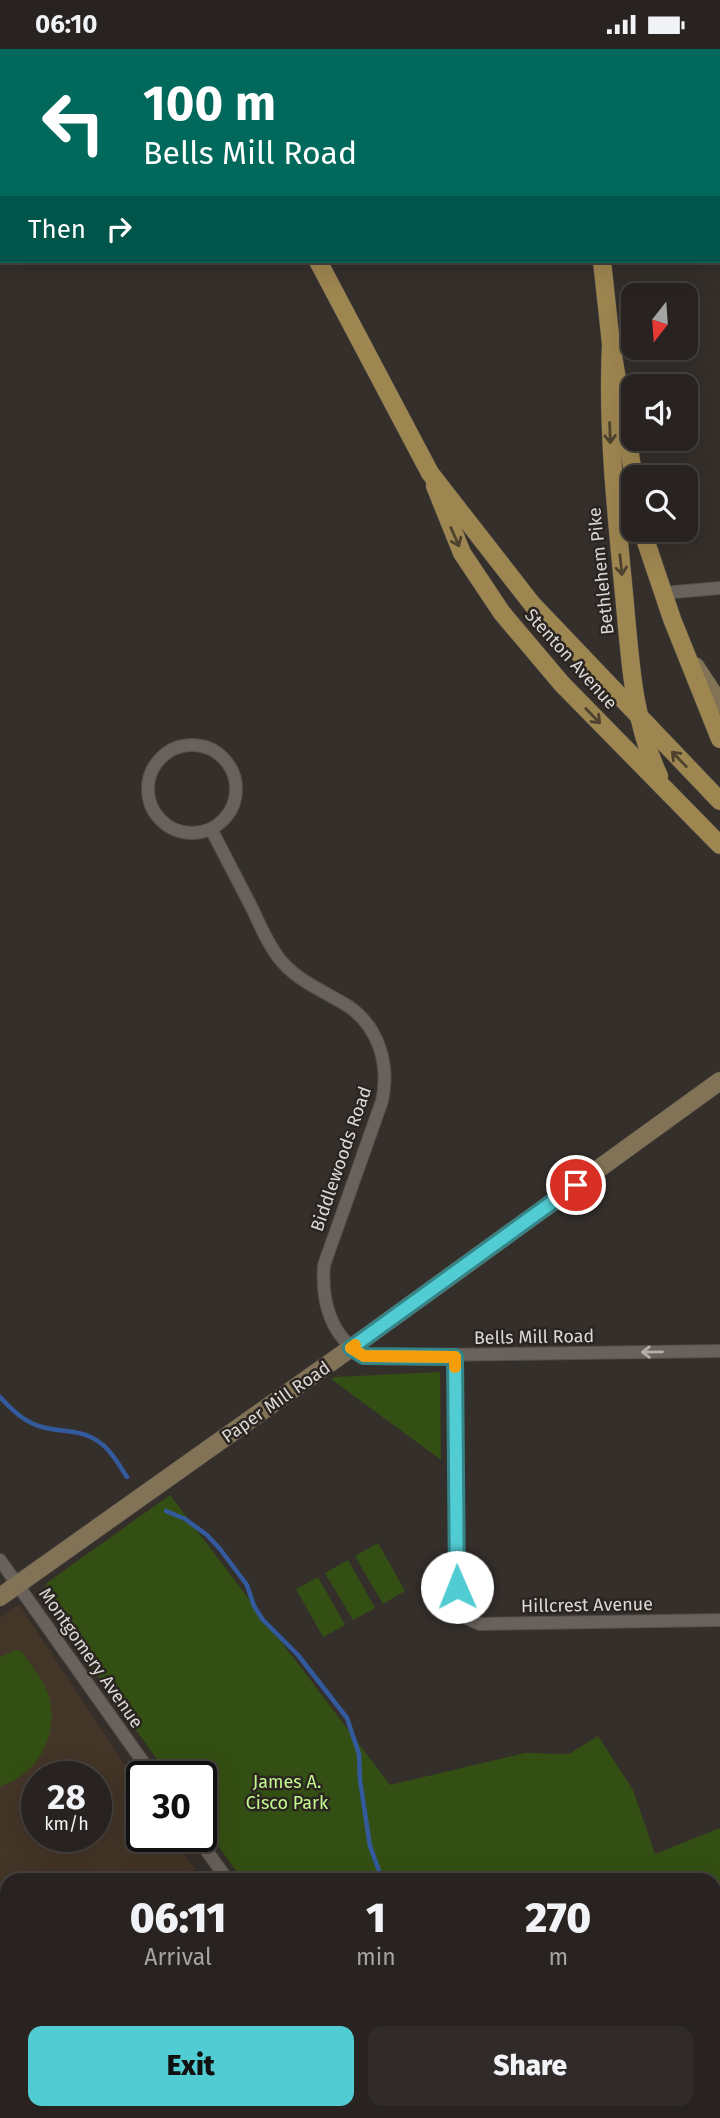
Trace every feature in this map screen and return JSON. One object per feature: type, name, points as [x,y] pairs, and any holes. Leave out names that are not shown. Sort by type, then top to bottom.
[{"type":"main road","name":"Stenton Avenue","points":[[319,263],[430,473],[462,553],[502,613],[562,684],[720,845]]},
{"type":"main road","name":"Bethlehem Pike","points":[[602,263],[611,344],[632,465]]},
{"type":"main road","name":"Bethlehem Pike","points":[[611,344],[610,454],[639,717],[648,751],[666,789]]},
{"type":"main road","name":"Stenton Avenue","points":[[430,473],[532,604],[720,801]]},
{"type":"main road","points":[[646,542],[682,645],[720,739]]},
{"type":"main road","points":[[682,645],[720,704]]},
{"type":"main road","name":"Paper Mill Road","points":[[0,1597],[720,1081]]},
{"type":"street","points":[[663,593],[720,588]]},
{"type":"street","points":[[197,745],[212,750],[224,759],[235,777],[236,793],[232,807],[224,820],[211,829],[197,833],[181,832],[167,826],[156,815],[149,801],[147,788],[150,773],[158,759],[170,750],[197,745]]},
{"type":"street","name":"Biddlewoods Road","points":[[211,829],[279,958],[310,985],[348,1006],[360,1017],[372,1031],[383,1057],[386,1073],[382,1101],[324,1265],[323,1291],[328,1312],[334,1328],[351,1348]]},
{"type":"street","name":"Bells Mill Road","points":[[351,1348],[364,1356],[455,1357],[720,1351]]},
{"type":"street","name":"Hillcrest Avenue","points":[[455,1357],[457,1614],[480,1625],[720,1620]]},
{"type":"street","name":"Montgomery Avenue","points":[[0,1560],[142,1761]]},
{"type":"street","points":[[208,1852],[223,1873]]},
{"type":"shaded area","points":[[19,1604],[126,1767],[126,1852],[183,1852],[198,1873],[0,1873],[0,1618]]},
{"type":"green space","points":[[440,1372],[441,1460],[331,1379],[335,1377]]},
{"type":"green space","name":"James A. Cisco Park","points":[[170,1495],[390,1785],[525,1753],[569,1754],[598,1736],[633,1790],[655,1854],[720,1828],[720,1873],[238,1873],[217,1844],[217,1761],[158,1761],[45,1603],[43,1593],[48,1582]]},
{"type":"green space","points":[[378,1543],[405,1591],[383,1604],[355,1556]]},
{"type":"green space","points":[[348,1560],[375,1608],[353,1620],[325,1573]]},
{"type":"green space","points":[[318,1577],[345,1625],[323,1637],[296,1589]]},
{"type":"green space","points":[[16,1650],[21,1651],[46,1687],[51,1707],[51,1722],[49,1736],[37,1761],[21,1761],[21,1775],[0,1786],[0,1657]]},
{"type":"waterway","points":[[0,1397],[15,1412],[32,1423],[93,1438],[107,1449],[127,1477]]},
{"type":"waterway","points":[[166,1511],[185,1519],[207,1535],[220,1549],[247,1585],[254,1606],[263,1620],[298,1655],[347,1718],[359,1754],[370,1846],[380,1873]]},
{"type":"slow traffic","points":[[355,1345],[351,1348],[364,1356],[455,1357],[455,1367]]},
{"type":"route","points":[[457,1587],[455,1357],[364,1356],[351,1348],[576,1185]]}]
